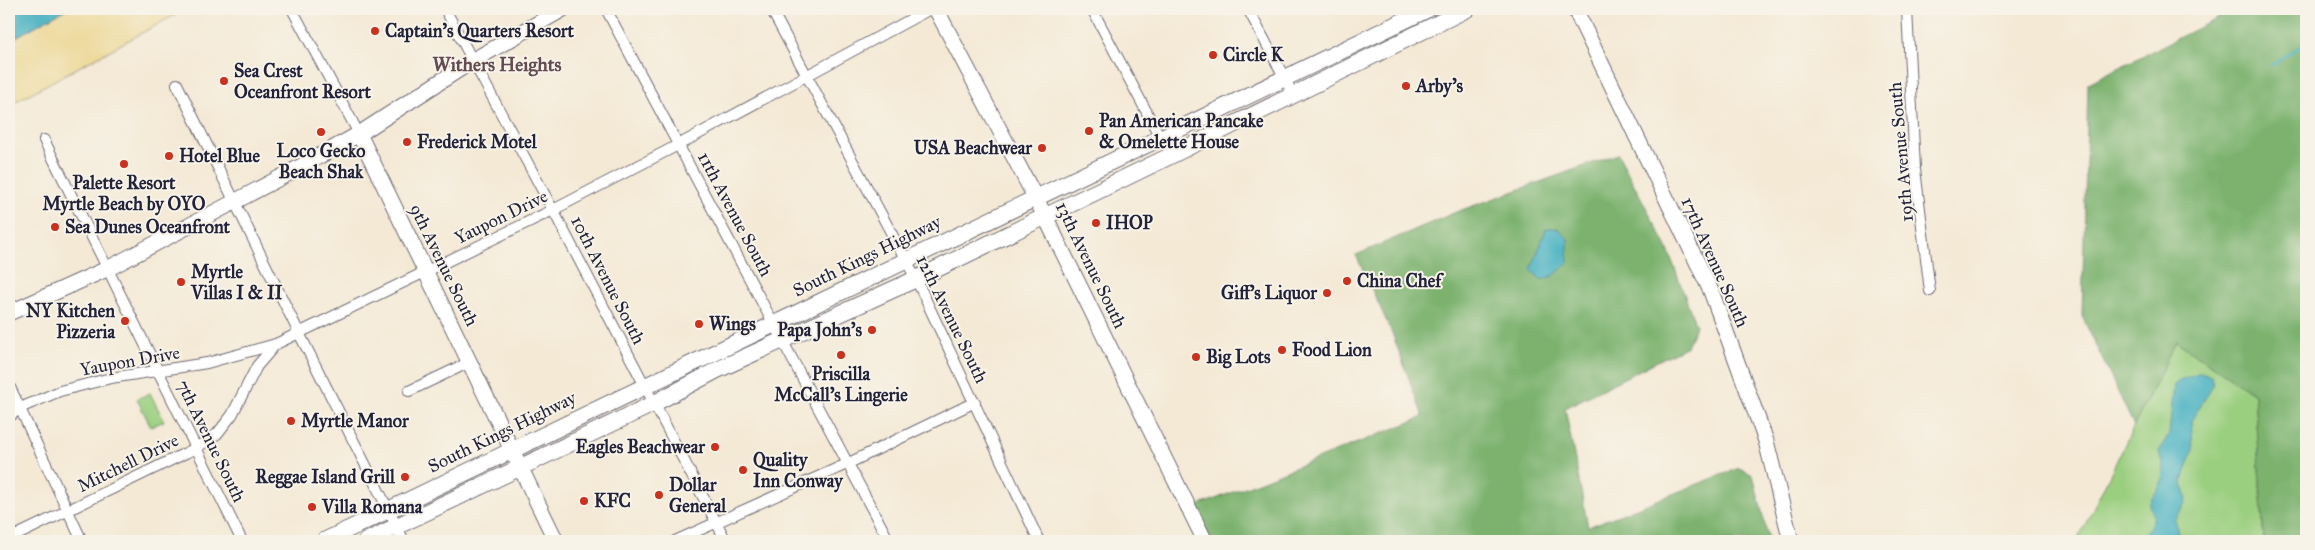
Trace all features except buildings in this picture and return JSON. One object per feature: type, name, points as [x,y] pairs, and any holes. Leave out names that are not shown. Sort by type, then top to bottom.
[{"type":"main road","points":[[366,541],[401,534],[521,467],[782,340],[916,279],[1168,157],[1467,9]]},
{"type":"main road","name":"South Kings Highway","points":[[324,541],[644,385],[1161,139],[1420,10]]},
{"type":"street","name":"9th Avenue South","points":[[292,9],[359,134],[556,541]]},
{"type":"street","name":"10th Avenue South","points":[[445,9],[553,210],[644,385],[652,404],[726,541]]},
{"type":"street","points":[[9,313],[109,268],[359,134],[472,61],[563,9]]},
{"type":"street","name":"11th Avenue South","points":[[606,9],[680,144],[889,541]]},
{"type":"street","name":"12th Avenue South","points":[[771,9],[916,279],[1040,541]]},
{"type":"street","name":"Yaupon Drive","points":[[9,417],[20,408],[60,391],[111,378],[160,372],[207,363],[276,344],[553,210],[808,76],[930,9]]},
{"type":"street","name":"13th Avenue South","points":[[936,9],[1036,197],[1206,541]]},
{"type":"street","points":[[1092,9],[1161,139]]},
{"type":"street","points":[[1248,9],[1293,94]]},
{"type":"street","name":"17th Avenue South","points":[[1575,9],[1711,291],[1766,441],[1791,541]]},
{"type":"street","name":"19th Avenue South","points":[[1907,9],[1916,170],[1930,292]]},
{"type":"street","points":[[177,84],[299,333],[401,534]]},
{"type":"street","name":"7th Avenue South","points":[[44,140],[109,268],[242,541]]},
{"type":"street","name":"Mitchell Drive","points":[[9,539],[196,448],[217,434],[232,415],[257,366],[276,344]]},
{"type":"street","points":[[410,391],[470,362]]},
{"type":"street","points":[[9,385],[82,541]]},
{"type":"street","points":[[675,541],[849,463],[975,402]]},
{"type":"green space","points":[[2236,9],[2306,9],[2306,541],[2264,541],[2254,394],[2176,341],[2134,426],[2082,316],[2088,83]]},
{"type":"green space","points":[[1618,154],[1667,247],[1696,326],[1687,346],[1565,408],[1588,527],[1739,468],[1753,475],[1769,541],[1206,541],[1190,509],[1423,417],[1392,333],[1356,255],[1456,212]]},
{"type":"green space","points":[[2176,341],[2254,394],[2264,541],[2077,541]]},
{"type":"green space","points":[[150,393],[164,421],[151,427],[137,399]]},
{"type":"sand","points":[[66,9],[186,9],[9,105],[9,41]]},
{"type":"water","points":[[9,9],[66,9],[9,41]]},
{"type":"water","points":[[1558,228],[1568,239],[1568,263],[1553,276],[1542,280],[1531,270],[1546,229]]},
{"type":"water","points":[[2201,372],[2211,376],[2213,385],[2191,421],[2193,450],[2182,484],[2187,497],[2186,504],[2174,520],[2181,541],[2142,541],[2143,534],[2153,521],[2152,510],[2149,506],[2164,476],[2159,451],[2169,434],[2174,385],[2182,379]]},
{"type":"waterway","points":[[2271,65],[2306,43]]},
{"type":"place","name":"Captain's Quarters Resort","points":[[375,31]]},
{"type":"place","name":"Circle K","points":[[1213,55]]},
{"type":"place","name":"Sea Crest Oceanfront Resort","points":[[224,81]]},
{"type":"place","name":"Arby's","points":[[1406,86]]},
{"type":"place","name":"Pan American Pancake & Omelette House","points":[[1089,131]]},
{"type":"place","name":"Loco Gecko Beach Shak","points":[[321,132]]},
{"type":"place","name":"Frederick Motel","points":[[407,142]]},
{"type":"place","name":"USA Beachwear","points":[[1042,148]]},
{"type":"place","name":"Hotel Blue","points":[[169,156]]},
{"type":"place","name":"Palette Resort Myrtle Beach by OYO","points":[[124,164]]},
{"type":"place","name":"IHOP","points":[[1096,223]]},
{"type":"place","name":"Sea Dunes Oceanfront","points":[[55,227]]},
{"type":"place","name":"China Chef","points":[[1347,281]]},
{"type":"place","name":"Myrtle Villas I & II","points":[[181,282]]},
{"type":"place","name":"Giff's Liquor","points":[[1327,293]]},
{"type":"place","name":"NY Kitchen Pizzeria","points":[[125,321]]},
{"type":"place","name":"Wings","points":[[699,324]]},
{"type":"place","name":"Papa John's","points":[[872,330]]},
{"type":"place","name":"Food Lion","points":[[1282,350]]},
{"type":"place","name":"Priscilla McCall's Lingerie","points":[[841,355]]},
{"type":"place","name":"Big Lots","points":[[1196,357]]},
{"type":"place","name":"Myrtle Manor","points":[[291,421]]},
{"type":"place","name":"Eagles Beachwear","points":[[715,447]]},
{"type":"place","name":"Quality Inn Conway","points":[[743,470]]},
{"type":"place","name":"Reggae Island Grill","points":[[405,477]]},
{"type":"place","name":"Dollar General","points":[[659,495]]},
{"type":"place","name":"KFC","points":[[584,501]]},
{"type":"place","name":"Villa Romana","points":[[312,507]]},
{"type":"district","name":"Withers Heights","points":[[497,64]]}]
